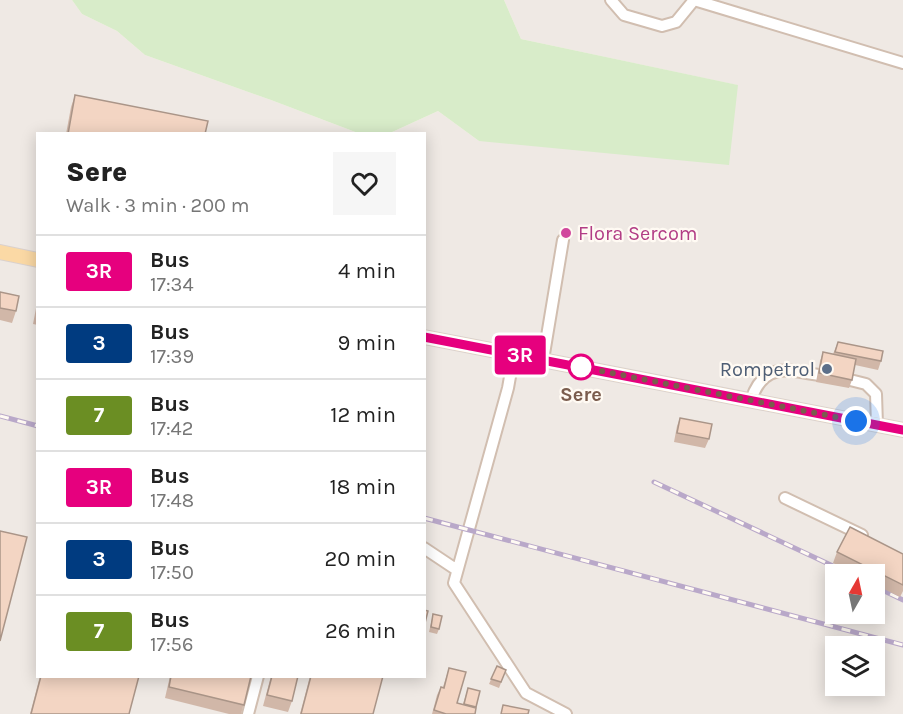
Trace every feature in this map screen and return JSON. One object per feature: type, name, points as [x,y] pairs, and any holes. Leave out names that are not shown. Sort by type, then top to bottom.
[{"type":"main road","points":[[0,252],[36,260]]},
{"type":"main road","points":[[426,337],[903,430]]},
{"type":"street","points":[[611,0],[624,15],[662,26],[676,22],[694,0],[903,63]]},
{"type":"street","points":[[543,360],[563,240]]},
{"type":"street","points":[[514,354],[508,388],[454,583],[526,693],[566,714]]},
{"type":"street","points":[[751,400],[755,389],[768,373],[786,369],[818,375]]},
{"type":"street","points":[[850,380],[866,384],[876,394],[877,425]]},
{"type":"street","points":[[785,498],[876,541]]},
{"type":"street","points":[[426,549],[457,570]]},
{"type":"street","points":[[248,714],[257,678]]},
{"type":"shaded area","points":[[0,0],[72,0],[82,14],[117,31],[145,55],[355,132],[36,132],[36,678],[426,678],[426,132],[392,132],[438,111],[479,141],[737,85],[521,39],[504,0],[903,0],[903,714],[0,714]]},
{"type":"green space","points":[[72,0],[504,0],[521,39],[738,85],[729,165],[479,141],[438,111],[392,132],[355,132],[145,55],[117,31],[82,14]]},
{"type":"building","points":[[75,95],[208,121],[205,132],[68,132]]},
{"type":"building","points":[[0,292],[19,296],[16,311],[0,308]]},
{"type":"building","points":[[838,342],[883,351],[881,361],[835,352]]},
{"type":"building","points":[[823,352],[856,359],[852,380],[819,373]]},
{"type":"building","points":[[680,418],[712,424],[709,439],[677,433]]},
{"type":"building","points":[[850,527],[903,554],[903,585],[885,576],[885,564],[861,564],[837,552]]},
{"type":"building","points":[[0,531],[27,537],[0,641]]},
{"type":"building","points":[[433,614],[442,616],[439,629],[431,627]]},
{"type":"building","points":[[497,666],[506,670],[501,682],[491,679]]},
{"type":"building","points":[[449,668],[466,672],[457,703],[476,708],[475,714],[446,714],[434,710],[441,687],[444,688]]},
{"type":"building","points":[[40,678],[138,678],[129,714],[31,714]]},
{"type":"building","points":[[171,678],[251,678],[244,705],[169,687]]},
{"type":"building","points":[[271,678],[298,678],[292,701],[267,695]]},
{"type":"building","points":[[310,678],[382,678],[373,714],[301,714]]},
{"type":"building","points":[[468,688],[480,691],[476,707],[464,704]]},
{"type":"building","points":[[503,705],[529,710],[528,714],[501,714]]},
{"type":"railway","points":[[0,416],[36,425]]},
{"type":"railway","points":[[654,482],[829,564]]},
{"type":"railway","points":[[426,519],[903,645]]},
{"type":"railway","points":[[885,591],[903,600]]},
{"type":"bus line","name":"3R","points":[[426,337],[903,430]]},
{"type":"place","name":"Flora Sercom","points":[[566,233]]},
{"type":"place","name":"Sere","points":[[581,367]]},
{"type":"place","name":"Rompetrol","points":[[827,369]]},
{"type":"route","points":[[581,367],[856,421]]}]
